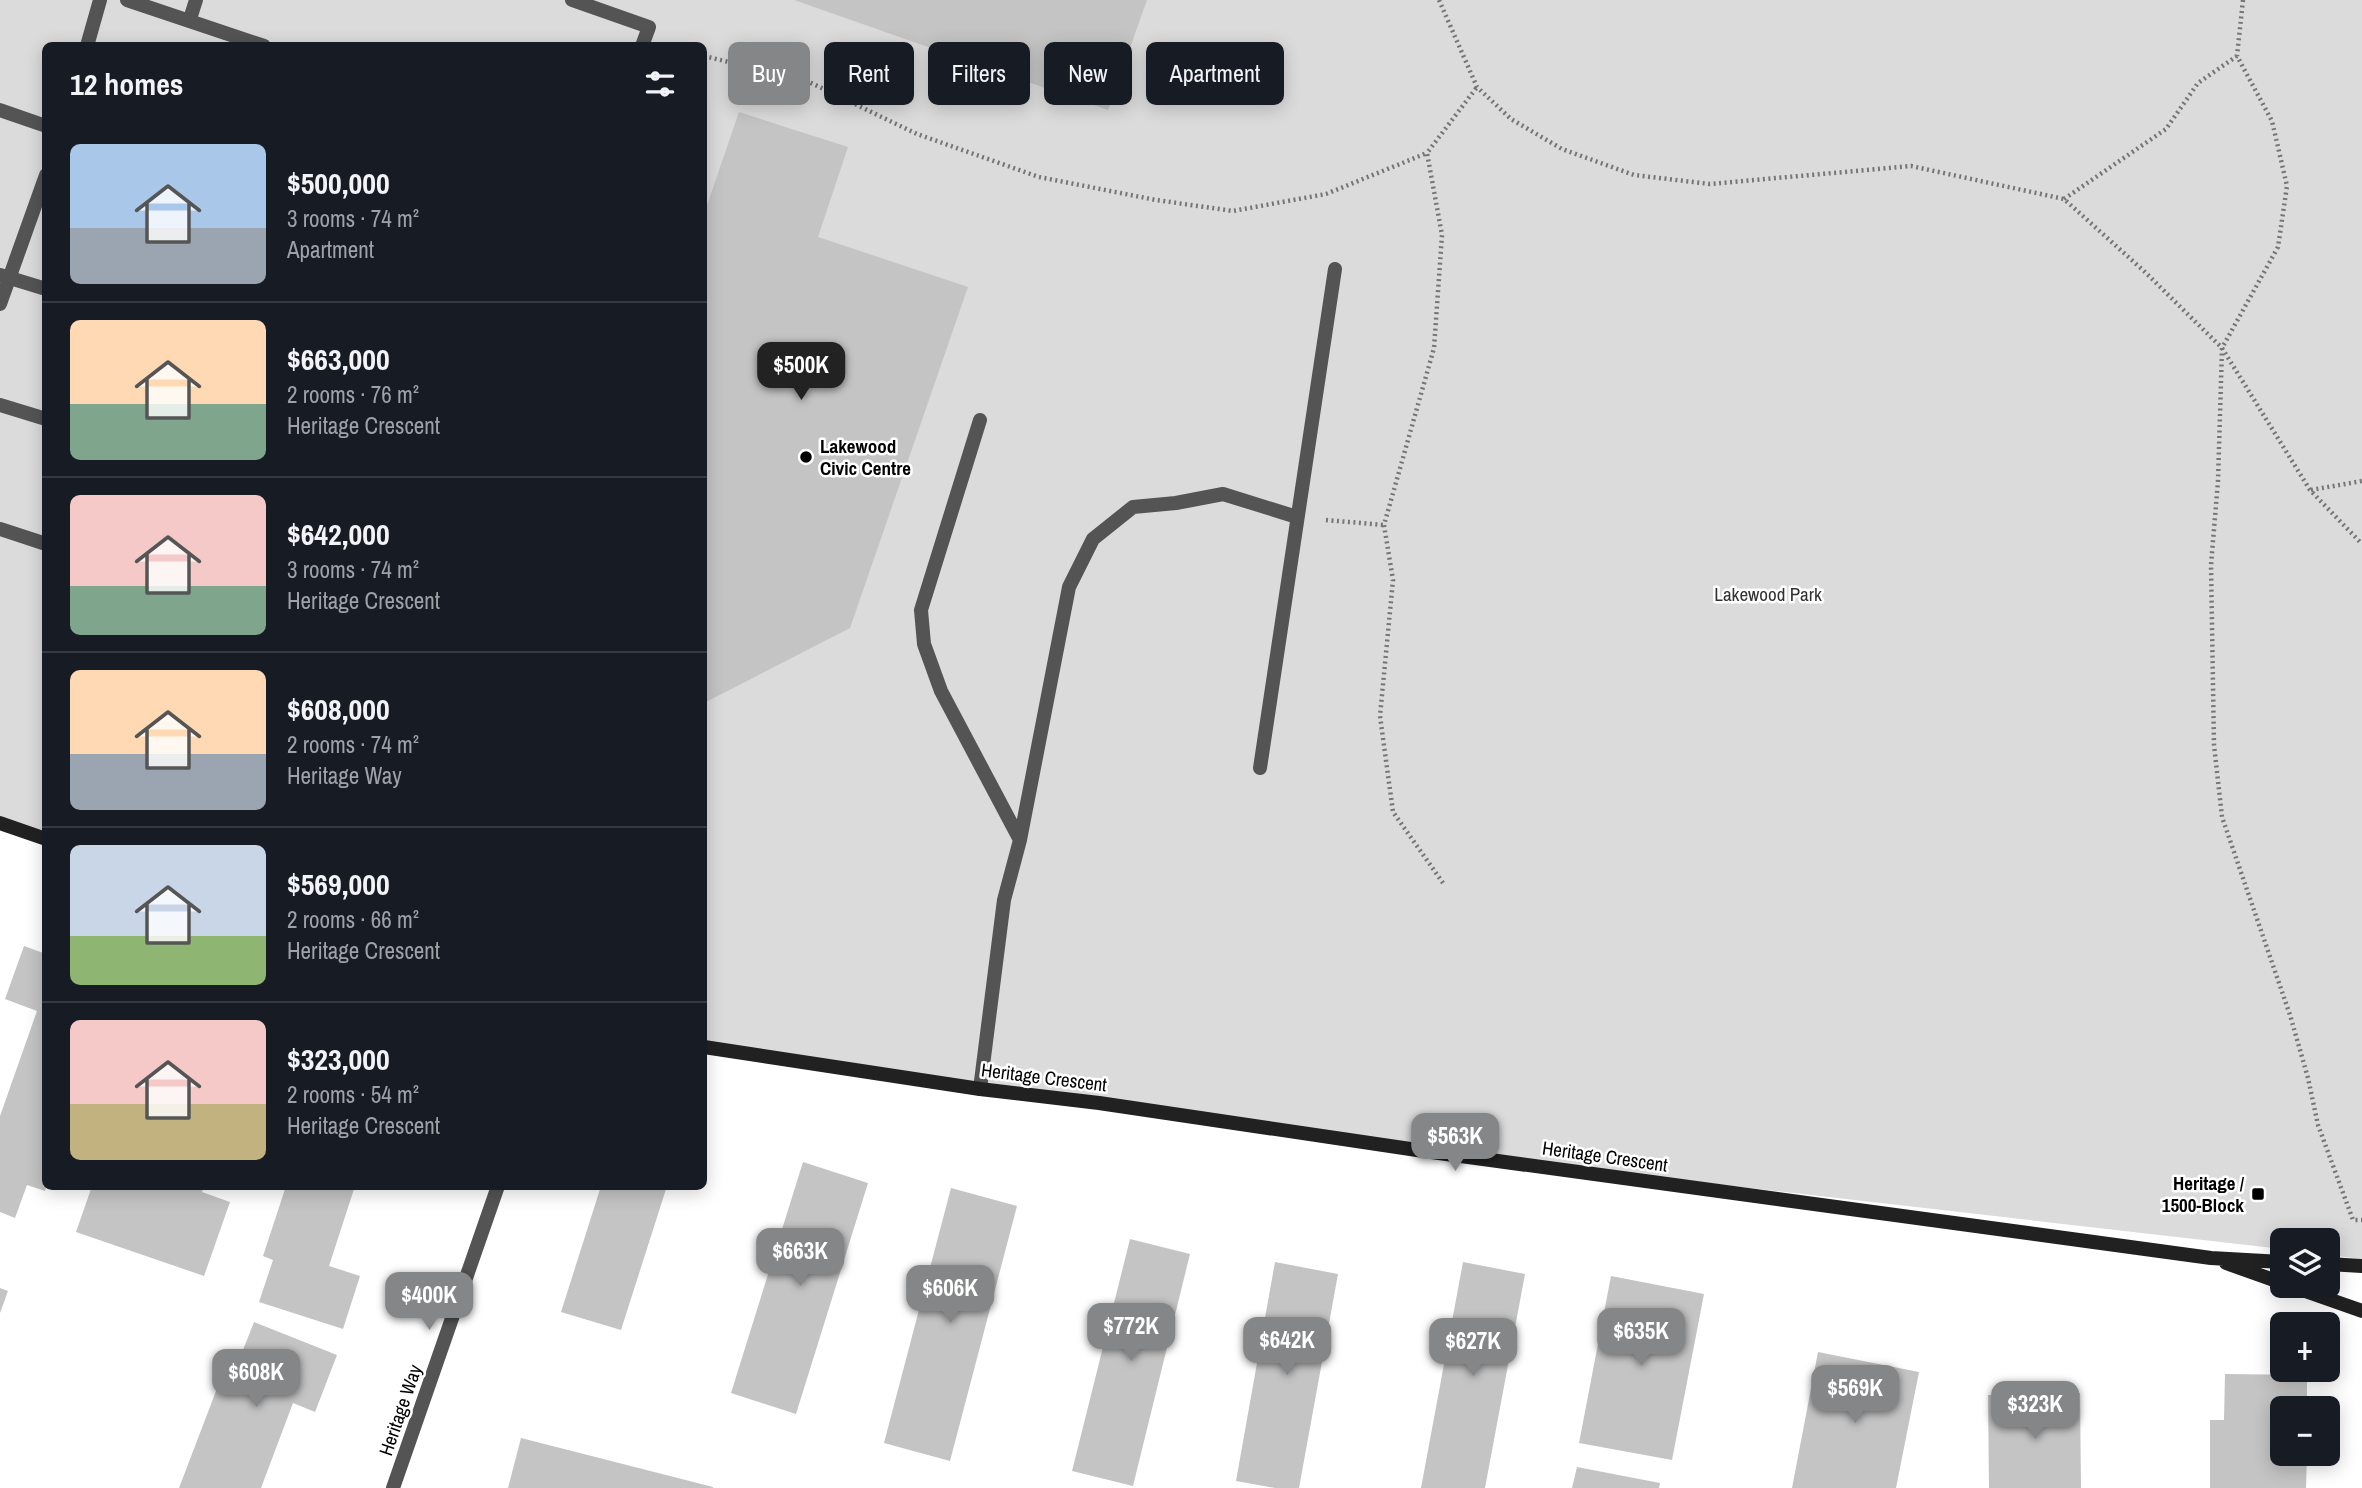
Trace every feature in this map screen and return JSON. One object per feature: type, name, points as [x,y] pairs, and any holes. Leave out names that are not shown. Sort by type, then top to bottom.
[{"type":"street","points":[[88,42],[100,0]]},
{"type":"street","points":[[127,0],[253,42]]},
{"type":"street","points":[[190,19],[196,0]]},
{"type":"street","points":[[572,0],[649,27],[643,42]]},
{"type":"street","points":[[0,110],[42,126]]},
{"type":"street","points":[[0,304],[4,276],[42,185]]},
{"type":"street","points":[[1261,768],[1335,269]]},
{"type":"street","points":[[4,276],[42,288]]},
{"type":"street","points":[[0,404],[42,418]]},
{"type":"street","points":[[980,420],[921,610],[924,644],[941,691],[1020,840]]},
{"type":"street","points":[[980,1089],[1004,900],[1020,840],[1069,587],[1093,539],[1133,506],[1176,503],[1223,494],[1297,517]]},
{"type":"street","points":[[0,529],[42,543]]},
{"type":"street","points":[[0,823],[42,838]]},
{"type":"street","name":"Heritage Crescent","points":[[707,1047],[1417,1150],[2211,1258],[2270,1261]]},
{"type":"street","name":"Heritage Way","points":[[393,1488],[497,1190]]},
{"type":"street","name":"Heritage Crescent","points":[[2211,1258],[2270,1279]]},
{"type":"street","points":[[2340,1265],[2362,1266]]},
{"type":"street","points":[[2325,1298],[2362,1311]]},
{"type":"path","points":[[1439,0],[1478,87],[1511,119],[1562,149],[1634,175],[1710,184],[1912,166],[2064,199],[2145,272],[2221,348],[2310,490],[2362,544]]},
{"type":"path","points":[[2243,0],[2237,56],[2272,121],[2287,186],[2278,247],[2221,348],[2218,481],[2211,565],[2214,745],[2222,817],[2290,1015],[2318,1125],[2353,1220],[2362,1220]]},
{"type":"path","points":[[2064,199],[2165,129],[2198,83],[2237,56]]},
{"type":"path","points":[[707,57],[807,81],[917,134],[1039,177],[1156,200],[1233,211],[1326,194],[1427,153],[1478,87]]},
{"type":"path","points":[[1427,153],[1442,235],[1434,348],[1384,525],[1393,580],[1380,716],[1393,812],[1443,883]]},
{"type":"path","points":[[2310,490],[2362,481]]},
{"type":"path","points":[[1297,517],[1384,525]]},
{"type":"green space","name":"Lakewood Park","points":[[0,0],[2362,0],[2362,1259],[2340,1256],[2340,1228],[2270,1228],[2270,1248],[1417,1150],[707,1047],[707,42],[42,42],[42,838],[0,823]]},
{"type":"building","points":[[794,0],[1147,0],[1132,42],[1044,42],[1044,88],[1030,83],[1030,42],[928,42],[928,47]]},
{"type":"building","points":[[1094,105],[1110,105],[1108,110]]},
{"type":"building","name":"Lakewood Civic Centre","points":[[739,112],[848,147],[818,237],[968,287],[850,628],[707,701],[707,205]]},
{"type":"building","points":[[24,946],[42,953],[42,1190],[27,1185],[15,1218],[0,1212],[0,1116],[37,1011],[5,999]]},
{"type":"building","points":[[803,1162],[868,1183],[796,1414],[731,1393]]},
{"type":"building","points":[[951,1188],[1017,1206],[950,1461],[884,1443]]},
{"type":"building","points":[[91,1190],[203,1190],[230,1202],[204,1276],[76,1232]]},
{"type":"building","points":[[285,1190],[354,1190],[329,1266],[360,1276],[343,1329],[259,1302],[273,1260],[263,1256]]},
{"type":"building","points":[[600,1190],[666,1190],[621,1330],[561,1312]]},
{"type":"building","points":[[1130,1239],[1190,1254],[1133,1486],[1072,1471]]},
{"type":"building","points":[[1275,1262],[1338,1274],[1299,1488],[1275,1488],[1236,1481]]},
{"type":"building","points":[[1463,1262],[1525,1274],[1485,1488],[1421,1488]]},
{"type":"building","points":[[1611,1276],[1704,1294],[1672,1460],[1579,1443]]},
{"type":"building","points":[[0,1288],[8,1291],[0,1313]]},
{"type":"building","points":[[254,1322],[337,1355],[315,1412],[293,1403],[261,1488],[179,1488],[229,1357],[239,1360]]},
{"type":"building","points":[[1818,1352],[1919,1372],[1896,1488],[1792,1488]]},
{"type":"building","points":[[2225,1374],[2270,1375],[2270,1382],[2307,1382],[2307,1396],[2270,1396],[2270,1466],[2307,1466],[2306,1488],[2210,1488],[2210,1420],[2224,1420]]},
{"type":"building","points":[[2080,1393],[2081,1488],[1989,1488],[1988,1395]]},
{"type":"building","points":[[521,1438],[713,1487],[713,1488],[508,1488]]},
{"type":"building","points":[[1577,1467],[1660,1483],[1659,1488],[1572,1488]]},
{"type":"place","name":"Lakewood Civic Centre","points":[[806,457]]},
{"type":"place","name":"Heritage / 1500-Block","points":[[2258,1194]]}]
